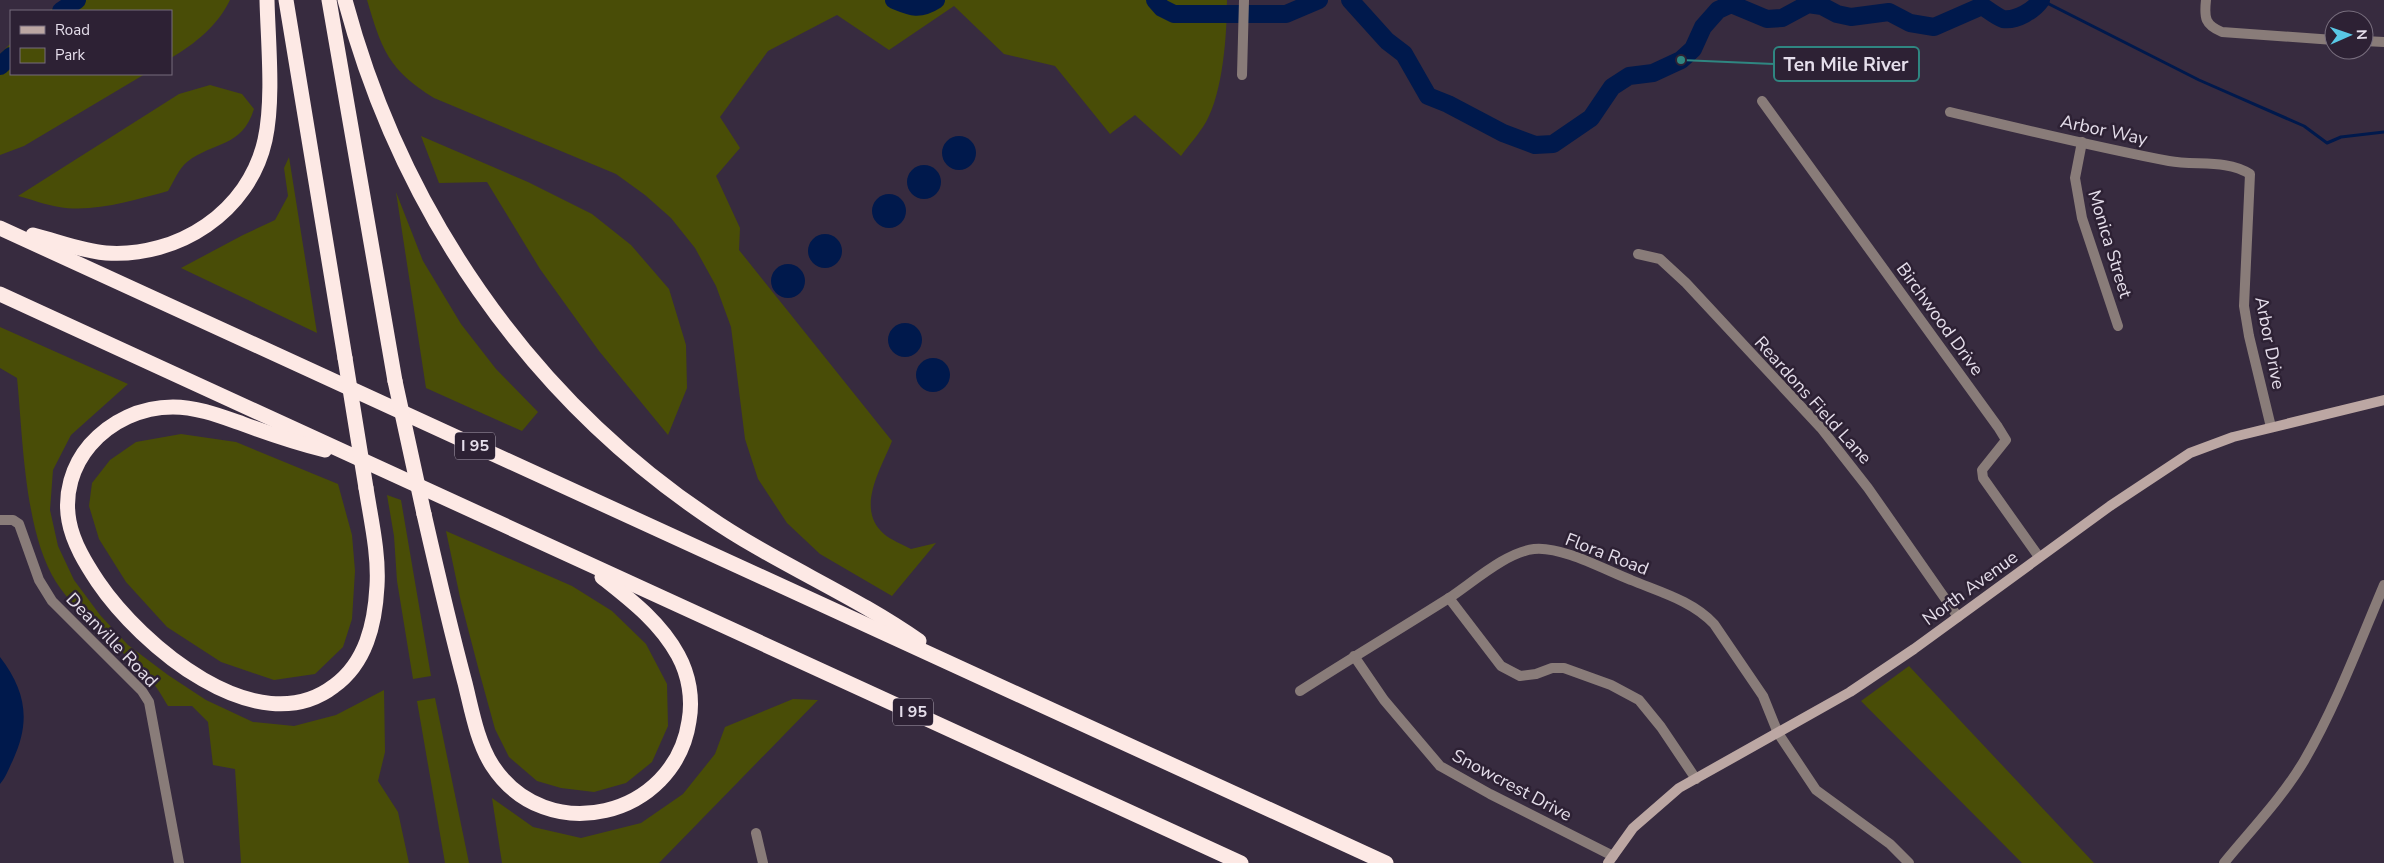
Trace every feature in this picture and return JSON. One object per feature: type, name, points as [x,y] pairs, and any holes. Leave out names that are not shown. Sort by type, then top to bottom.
[{"type":"highway","points":[[0,226],[86,250],[118,253],[148,251],[168,246],[191,235],[214,220],[242,191],[256,167],[265,140],[269,114],[267,0]]},
{"type":"highway","points":[[286,0],[366,488],[378,578],[374,612],[366,644],[355,666],[337,684],[316,697],[291,704],[259,702],[232,693],[195,674],[159,648],[131,622],[105,591],[83,557],[69,523],[69,489],[81,457],[95,440],[110,427],[128,417],[147,410],[177,407],[195,409],[303,445],[358,458]]},
{"type":"highway","points":[[329,0],[396,381],[424,514],[464,681],[479,735],[487,756],[508,784],[529,799],[553,810],[590,814],[627,804],[644,795],[659,782],[681,751],[688,727],[691,703],[684,668],[666,636],[636,604],[584,562]]},
{"type":"highway","points":[[345,0],[361,55],[385,120],[430,213],[485,300],[550,380],[624,452],[706,516],[799,572],[893,623],[951,664]]},
{"type":"highway","name":"I 95","points":[[0,226],[1386,863]]},
{"type":"highway","name":"I 95","points":[[0,294],[1241,863]]},
{"type":"main road","name":"North Avenue","points":[[1610,859],[1646,816],[1679,788],[1850,692],[1958,617],[2110,506],[2190,452],[2212,443],[2384,400]]},
{"type":"street","points":[[1242,76],[1244,0]]},
{"type":"street","points":[[2206,0],[2205,14],[2209,26],[2222,32],[2324,39]]},
{"type":"street","name":"Birchwood Drive","points":[[1762,101],[2006,440],[1982,470],[1983,478],[2039,558]]},
{"type":"street","name":"Arbor Way","points":[[1950,112],[2170,161],[2221,164],[2242,169],[2250,174]]},
{"type":"street","name":"Monica Street","points":[[2082,142],[2075,178],[2080,209],[2118,326]]},
{"type":"street","name":"Arbor Drive","points":[[2250,174],[2244,306],[2249,336],[2271,428]]},
{"type":"street","name":"Reardons Field Lane","points":[[1638,254],[1660,259],[1686,283],[1821,428],[1868,488],[1958,617]]},
{"type":"street","name":"Deanville Road","points":[[0,520],[13,520],[19,524],[39,580],[52,601],[142,691],[149,702],[179,863]]},
{"type":"street","name":"Flora Road","points":[[1300,691],[1449,598],[1502,561],[1533,549],[1551,550],[1580,559],[1668,595],[1705,613],[1763,696],[1778,733],[1816,790],[1890,844],[1909,863]]},
{"type":"street","points":[[2224,863],[2285,789],[2304,761],[2344,680],[2384,586]]},
{"type":"street","points":[[1449,598],[1501,666],[1520,676],[1536,674],[1552,668],[1564,668],[1611,685],[1639,700],[1661,727],[1696,779]]},
{"type":"street","name":"Snowcrest Drive","points":[[1354,656],[1384,700],[1440,766],[1610,859]]},
{"type":"street","points":[[756,833],[764,863]]},
{"type":"green space","points":[[65,0],[230,0],[219,18],[205,33],[189,47],[172,57],[172,10],[50,10]]},
{"type":"green space","points":[[367,0],[1227,0],[1223,62],[1212,110],[1206,122],[1181,156],[1135,115],[1110,134],[1055,66],[1004,54],[954,6],[889,50],[837,15],[768,51],[720,117],[740,148],[716,176],[740,228],[739,250],[892,441],[873,489],[871,513],[876,524],[884,534],[911,549],[936,543],[892,596],[820,554],[787,523],[758,479],[745,439],[731,327],[716,286],[695,248],[671,218],[645,195],[616,174],[434,98],[419,88],[406,77],[389,57],[377,32]]},
{"type":"green space","points":[[10,44],[10,75],[143,75],[24,146],[0,155],[0,54]]},
{"type":"green space","points":[[210,85],[242,94],[254,109],[249,122],[235,137],[197,155],[187,162],[168,191],[114,205],[86,208],[54,206],[18,196],[179,94]]},
{"type":"green space","points":[[421,136],[528,182],[592,214],[631,245],[669,289],[686,345],[687,388],[668,435],[599,351],[540,269],[487,182],[439,183]]},
{"type":"green space","points":[[289,157],[317,333],[181,268],[275,220],[288,196],[284,168]]},
{"type":"green space","points":[[396,192],[423,261],[461,324],[496,369],[538,412],[522,431],[426,388]]},
{"type":"green space","points":[[0,327],[128,384],[71,435],[53,470],[50,510],[58,546],[74,580],[100,615],[128,645],[168,675],[206,700],[253,722],[294,726],[336,715],[384,690],[385,752],[378,781],[398,812],[409,863],[241,863],[235,769],[213,765],[208,722],[192,706],[168,706],[151,681],[77,609],[56,582],[45,561],[31,511],[17,378],[0,368]]},
{"type":"green space","points":[[181,434],[236,442],[338,484],[352,535],[355,571],[352,619],[343,647],[315,674],[274,680],[221,662],[167,627],[126,582],[99,539],[89,506],[92,483],[110,460],[136,442]]},
{"type":"green space","points":[[387,495],[401,500],[431,676],[413,679],[397,581],[394,536]]},
{"type":"green space","points":[[446,531],[572,586],[612,611],[646,644],[667,684],[668,726],[652,762],[626,783],[594,792],[561,788],[537,781],[509,757],[495,729],[461,602]]},
{"type":"green space","points":[[1909,666],[2094,863],[2022,863],[1861,701]]},
{"type":"green space","points":[[435,698],[469,863],[445,863],[417,701]]},
{"type":"green space","points":[[793,699],[818,700],[659,863],[502,863],[492,798],[533,827],[581,838],[641,823],[683,794],[715,754],[725,727]]},
{"type":"water","points":[[959,136],[971,141],[976,153],[971,165],[959,170],[947,165],[942,153],[947,141]]},
{"type":"water","points":[[924,165],[936,170],[941,182],[936,194],[924,199],[912,194],[907,182],[912,170]]},
{"type":"water","points":[[889,194],[901,199],[906,211],[901,223],[889,228],[877,223],[872,211],[877,199]]},
{"type":"water","points":[[825,234],[837,239],[842,251],[837,263],[825,268],[813,263],[808,251],[813,239]]},
{"type":"water","points":[[788,264],[800,269],[805,281],[800,293],[788,298],[776,293],[771,281],[776,269]]},
{"type":"water","points":[[905,323],[917,328],[922,340],[917,352],[905,357],[893,352],[888,340],[893,328]]},
{"type":"water","points":[[933,358],[945,363],[950,375],[945,387],[933,392],[921,387],[916,375],[921,363]]},
{"type":"water","points":[[0,657],[16,682],[23,707],[24,719],[19,746],[0,784]]},
{"type":"waterway","points":[[62,10],[77,0]]},
{"type":"waterway","points":[[894,0],[915,7],[925,6],[936,0]]},
{"type":"waterway","points":[[1155,0],[1162,8],[1174,14],[1286,14],[1319,0]]},
{"type":"waterway","points":[[1350,0],[1387,41],[1404,54],[1428,96],[1448,104],[1503,133],[1535,145],[1553,144],[1591,118],[1612,87],[1629,76],[1653,73],[1681,60],[1693,49],[1703,27],[1718,10],[1731,4],[1767,19],[1782,18],[1808,4],[1822,6],[1837,14],[1851,17],[1889,12],[1910,23],[1934,27],[1982,6],[2003,19],[2019,17],[2030,11],[2041,0]]},
{"type":"waterway","points":[[2041,0],[2199,80],[2304,126],[2327,143],[2341,137],[2384,132]]},
{"type":"waterway","points":[[0,66],[10,57]]},
{"type":"place","name":"Ten Mile River","points":[[1681,60]]}]
